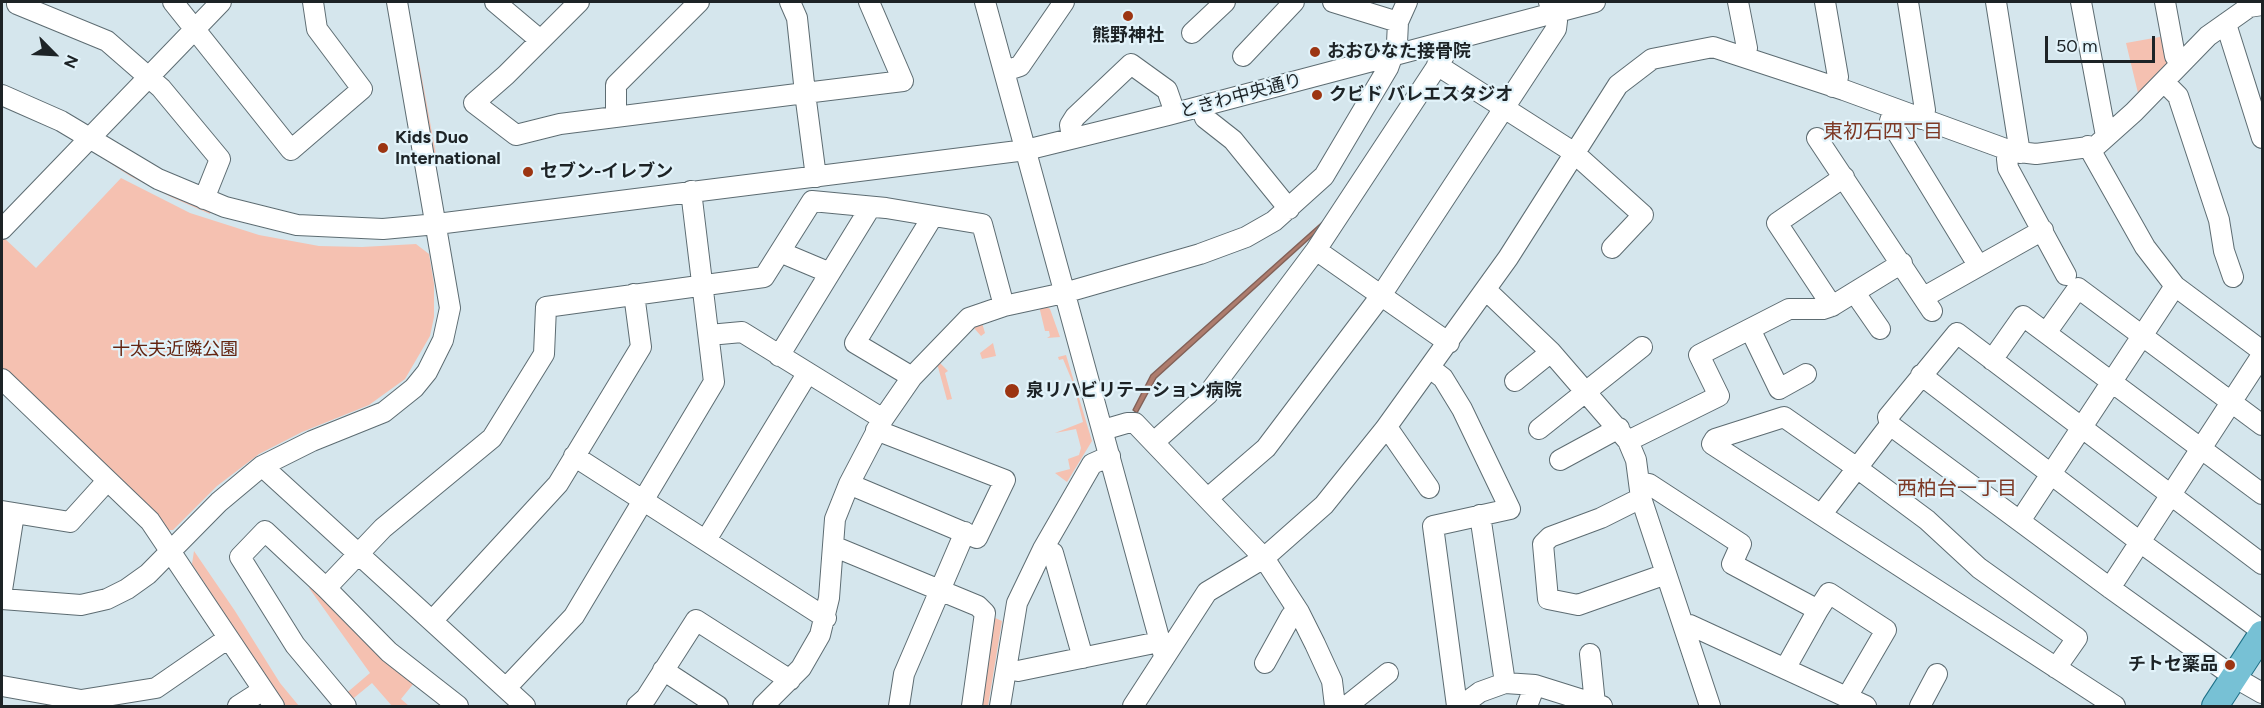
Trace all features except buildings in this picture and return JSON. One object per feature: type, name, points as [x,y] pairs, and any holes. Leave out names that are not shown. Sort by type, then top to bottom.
[{"type":"main road","points":[[2215,706],[2262,632]]},
{"type":"street","points":[[18,2],[107,41],[149,75],[220,159],[204,199]]},
{"type":"street","points":[[173,2],[196,27],[291,150],[362,89],[317,29],[313,2]]},
{"type":"street","points":[[2,229],[221,2]]},
{"type":"street","points":[[2,599],[54,605],[97,602],[127,589],[170,553],[219,502],[262,466],[294,449],[384,412],[414,388],[426,372],[443,340],[450,308],[397,2]]},
{"type":"street","points":[[495,2],[540,40]]},
{"type":"street","points":[[579,2],[506,75],[474,103],[516,135],[560,124],[903,81],[869,2]]},
{"type":"street","points":[[616,117],[616,85],[699,2]]},
{"type":"street","points":[[790,2],[797,18],[816,177]]},
{"type":"street","points":[[985,2],[1161,649]]},
{"type":"street","points":[[1005,71],[1020,66],[1064,2]]},
{"type":"street","points":[[1192,33],[1225,2]]},
{"type":"street","points":[[1243,56],[1294,2]]},
{"type":"street","points":[[1333,2],[1398,22]]},
{"type":"street","points":[[763,706],[790,680],[812,650],[826,618],[835,519],[849,484],[879,425],[912,377],[969,318],[1004,306],[1064,293],[1200,254],[1246,237],[1275,221],[1324,176],[1388,68],[1393,54],[1398,22],[1407,2]]},
{"type":"street","name":"ときわ中央通り","points":[[2,95],[91,137],[158,179],[204,199],[264,218],[309,226],[358,229],[437,224],[1026,150],[1202,106],[1393,54],[1448,42],[1552,7],[1594,2]]},
{"type":"street","points":[[1738,2],[1746,48],[1744,57]]},
{"type":"street","points":[[1825,2],[1838,77],[1833,87]]},
{"type":"street","points":[[1908,2],[1925,111],[1922,119]]},
{"type":"street","points":[[1995,2],[2016,152]]},
{"type":"street","points":[[2081,2],[2106,136]]},
{"type":"street","points":[[2165,2],[2175,56],[2181,63]]},
{"type":"street","points":[[1133,706],[1161,649],[1207,592],[1264,558],[1324,505],[1385,429],[1486,290],[1618,85],[1652,59],[1713,47],[2016,152],[2036,154],[2096,146],[2164,82],[2208,36],[2253,5]]},
{"type":"street","points":[[1209,498],[1266,448],[1380,297],[1556,29],[1552,7]]},
{"type":"street","points":[[2226,24],[2262,138]]},
{"type":"street","points":[[1154,442],[1208,394],[1316,250],[1449,48],[1448,42]]},
{"type":"street","points":[[1072,138],[1070,125],[1075,117],[1131,64],[1167,90],[1175,113]]},
{"type":"street","points":[[1437,65],[1504,110],[1573,152],[1643,214],[1612,248]]},
{"type":"street","points":[[2164,82],[2178,96],[2219,220],[2224,251],[2233,277]]},
{"type":"street","points":[[1202,106],[1205,118],[1233,140],[1289,209]]},
{"type":"street","points":[[1894,110],[1890,121],[1978,265]]},
{"type":"street","points":[[1817,138],[1928,304],[1978,265],[2043,230]]},
{"type":"street","points":[[2088,146],[2145,247],[2175,286],[2262,353],[2110,588]]},
{"type":"street","points":[[2016,152],[2007,159],[2008,168],[2066,275]]},
{"type":"street","points":[[1832,306],[1777,223],[1844,177]]},
{"type":"street","points":[[506,688],[574,616],[714,382],[691,191]]},
{"type":"street","points":[[326,588],[383,528],[492,438],[544,354],[546,307],[764,277],[812,201],[982,224],[1004,306]]},
{"type":"street","points":[[779,356],[870,208]]},
{"type":"street","points":[[912,377],[855,343],[933,216]]},
{"type":"street","points":[[1316,250],[1380,297],[1449,343]]},
{"type":"street","points":[[780,252],[830,273]]},
{"type":"street","points":[[1560,460],[1719,396],[1699,355],[1789,309],[1823,309],[1832,306],[1902,263]]},
{"type":"street","points":[[2020,521],[2175,286]]},
{"type":"street","points":[[2046,333],[2078,288],[2262,425]]},
{"type":"street","points":[[1486,290],[1551,352],[1623,434],[1636,460],[1640,490],[1710,706]]},
{"type":"street","points":[[1855,293],[1880,329]]},
{"type":"street","points":[[432,621],[558,484],[641,347],[634,294]]},
{"type":"street","points":[[1992,360],[2023,316],[2112,380],[2262,494]]},
{"type":"street","points":[[1750,329],[1779,389],[1806,374]]},
{"type":"street","points":[[709,335],[742,332],[879,425],[1005,480],[977,538],[849,484]]},
{"type":"street","points":[[2262,564],[2083,426],[1957,333],[1888,417],[1890,425],[2110,588],[2234,677],[2262,693]]},
{"type":"street","points":[[1539,429],[1642,347]]},
{"type":"street","points":[[1515,381],[1551,352]]},
{"type":"street","points":[[1430,368],[1443,378],[1462,409],[1510,509],[1433,526],[1459,706],[1480,692],[1505,683],[1535,685],[1574,702],[1599,705],[1590,654]]},
{"type":"street","points":[[706,540],[807,374]]},
{"type":"street","points":[[1921,375],[2262,632]]},
{"type":"street","points":[[4,386],[150,521],[274,706]]},
{"type":"street","points":[[2056,668],[2077,638],[1979,568],[1927,520],[1784,417],[1715,439],[1712,444],[2056,668],[2115,706]]},
{"type":"street","points":[[1103,430],[1135,423],[1264,558],[1299,612],[1332,681],[1335,706],[1348,705],[1388,673]]},
{"type":"street","points":[[1821,515],[1890,425]]},
{"type":"street","points":[[1385,429],[1391,433],[1429,488]]},
{"type":"street","points":[[574,456],[826,618]]},
{"type":"street","points":[[1000,706],[1017,603],[1042,549],[1092,464],[1110,456]]},
{"type":"street","points":[[262,466],[525,706]]},
{"type":"street","points":[[2,590],[8,512],[70,522],[107,481]]},
{"type":"street","points":[[1666,574],[1578,605],[1548,599],[1543,544],[1550,537],[1601,518],[1649,484],[1741,544],[1732,564],[1818,610]]},
{"type":"street","points":[[1480,514],[1505,683]]},
{"type":"street","points":[[346,706],[295,645],[240,557],[265,531],[326,588],[389,652],[458,706]]},
{"type":"street","points":[[899,706],[904,674],[965,532]]},
{"type":"street","points":[[833,546],[978,606],[985,613],[972,706]]},
{"type":"street","points":[[1042,549],[1053,553],[1083,658]]},
{"type":"street","points":[[1786,668],[1829,593],[1886,630],[1847,697]]},
{"type":"street","points":[[1265,663],[1291,616],[1299,612]]},
{"type":"street","points":[[637,706],[696,620],[790,680]]},
{"type":"street","points":[[1683,627],[1690,625],[1866,706]]},
{"type":"street","points":[[2,686],[38,699],[127,700],[156,688],[227,639]]},
{"type":"street","points":[[1007,669],[1018,671],[1083,658],[1161,649]]},
{"type":"street","points":[[663,670],[718,706]]},
{"type":"street","points":[[1920,706],[1937,674]]},
{"type":"street","points":[[1527,706],[1535,685]]},
{"type":"street","points":[[238,706],[263,690]]},
{"type":"green space","points":[[2165,36],[2170,60],[2138,93],[2126,43]]},
{"type":"green space","points":[[415,62],[419,62],[437,160],[433,161]]},
{"type":"green space","points":[[98,151],[211,211],[210,214],[130,176],[96,154]]},
{"type":"green space","name":"十太夫近隣公園","points":[[121,178],[190,213],[259,235],[319,246],[362,247],[416,244],[429,254],[434,284],[434,317],[430,336],[405,379],[369,405],[302,432],[259,454],[217,486],[173,530],[161,530],[2,368],[2,236],[36,268]]},
{"type":"green space","points":[[1040,303],[1050,309],[1060,337],[1047,338],[1050,336],[1049,331],[1045,331],[1039,306],[982,323],[985,333],[981,336],[974,328],[940,363],[948,371],[945,373],[952,399],[947,400],[938,367],[932,365],[977,323]]},
{"type":"green space","points":[[993,343],[996,356],[982,359],[980,353]]},
{"type":"green space","points":[[1066,355],[1092,441],[1067,482],[1055,473],[1070,469],[1068,459],[1079,455],[1081,448],[1076,429],[1055,433],[1083,422],[1073,383],[1063,359],[1059,360],[1058,357]]},
{"type":"green space","points":[[194,551],[280,683],[299,706],[285,706],[192,564]]},
{"type":"green space","points":[[313,585],[414,683],[401,699],[409,706],[392,706],[372,683],[349,702],[343,696],[370,673],[309,588]]},
{"type":"green space","points":[[993,617],[1002,621],[988,706],[979,706]]},
{"type":"shaded area","points":[[1327,218],[1330,220],[1156,378],[1137,413],[1133,410],[1151,375]]},
{"type":"place","name":"熊野神社","points":[[1128,16]]},
{"type":"place","name":"おおひなた接骨院","points":[[1315,52]]},
{"type":"place","name":"クビド バレエスタジオ","points":[[1317,95]]},
{"type":"place","name":"Kids Duo International","points":[[383,148]]},
{"type":"place","name":"セブン-イレブン","points":[[528,172]]},
{"type":"place","name":"泉リハビリテーション病院","points":[[1012,391]]},
{"type":"place","name":"チトセ薬品","points":[[2230,665]]},
{"type":"district","name":"東初石四丁目","points":[[1883,132]]},
{"type":"district","name":"西柏台一丁目","points":[[1957,489]]}]
